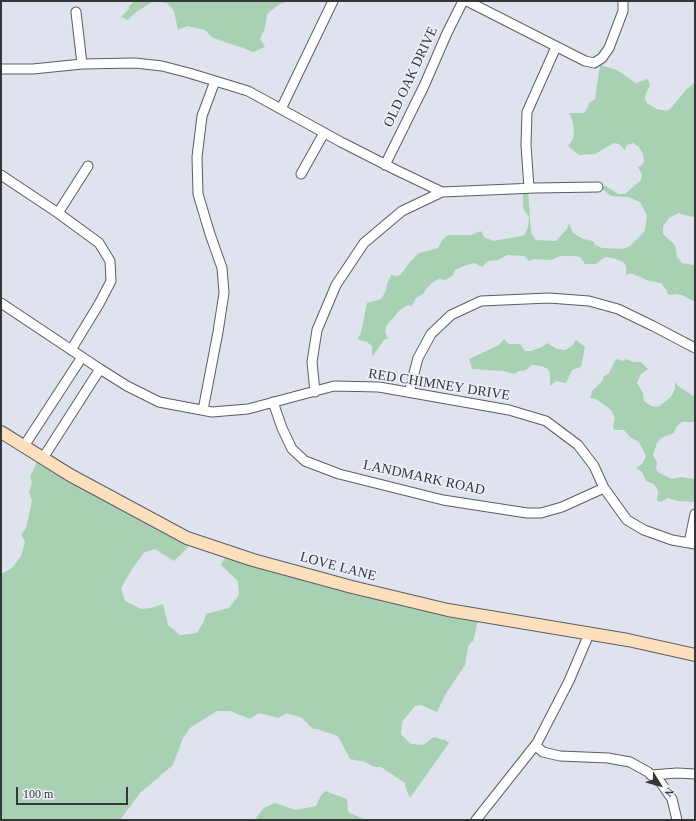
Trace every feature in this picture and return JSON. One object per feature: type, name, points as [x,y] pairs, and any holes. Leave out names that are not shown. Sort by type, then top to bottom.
[{"type":"street","points":[[281,109],[333,1]]},
{"type":"street","name":"OLD OAK DRIVE","points":[[385,165],[424,86],[463,1]]},
{"type":"street","points":[[467,1],[585,61],[594,63],[602,58],[609,48],[623,11],[623,1]]},
{"type":"street","points":[[76,12],[82,64]]},
{"type":"street","points":[[529,188],[526,145],[527,112],[556,46]]},
{"type":"street","points":[[1,69],[33,69],[82,64],[135,63],[162,66],[190,73],[248,91],[385,165],[442,192]]},
{"type":"street","points":[[203,410],[224,293],[222,268],[198,194],[197,157],[202,116],[215,81]]},
{"type":"street","points":[[301,174],[324,133]]},
{"type":"street","points":[[58,213],[88,166]]},
{"type":"street","points":[[1,175],[58,213],[99,243],[110,261],[111,281],[99,304],[70,350]]},
{"type":"street","points":[[315,392],[312,362],[317,330],[336,285],[364,242],[402,211],[442,192],[529,188],[598,187]]},
{"type":"street","points":[[409,392],[418,358],[431,334],[451,315],[481,301],[549,298],[589,302],[618,309],[695,348]]},
{"type":"street","name":"RED CHIMNEY DRIVE","points":[[1,303],[70,350],[127,386],[159,402],[212,412],[248,409],[334,386],[379,387],[509,410],[546,421],[578,445],[594,466],[604,488],[627,520],[644,530],[672,540],[692,544]]},
{"type":"street","points":[[24,446],[82,357]]},
{"type":"street","points":[[43,458],[100,369]]},
{"type":"street","name":"LANDMARK ROAD","points":[[273,402],[282,428],[292,449],[304,461],[339,474],[444,500],[528,513],[540,513],[562,507],[604,488]]},
{"type":"street","name":"LOVE LANE","points":[[1,432],[70,475],[187,538],[254,560],[352,587],[448,610],[628,640],[695,655]]},
{"type":"street","points":[[692,544],[695,514]]},
{"type":"street","points":[[477,820],[536,746],[569,681],[589,634]]},
{"type":"street","points":[[536,746],[543,752],[560,756],[608,758],[630,762],[648,772],[661,783],[672,799],[677,820]]},
{"type":"street","points":[[651,775],[677,773],[695,774]]},
{"type":"green space","points":[[134,1],[154,1],[136,12],[128,20],[121,17],[129,9],[129,6]]},
{"type":"green space","points":[[154,1],[284,1],[284,3],[280,4],[267,14],[265,28],[260,39],[265,47],[253,52],[213,38],[205,30],[187,26],[178,30],[174,11],[167,3]]},
{"type":"green space","points":[[600,65],[617,70],[636,83],[648,79],[650,86],[646,93],[645,100],[648,104],[657,109],[667,111],[694,83],[695,79],[695,217],[679,213],[669,218],[663,226],[663,234],[675,245],[677,257],[682,263],[695,264],[695,302],[682,295],[667,294],[667,291],[661,283],[649,281],[633,274],[628,274],[626,276],[626,266],[623,262],[613,258],[605,257],[596,264],[585,264],[580,257],[573,256],[560,256],[552,260],[534,259],[529,261],[524,256],[507,255],[498,260],[488,261],[482,267],[474,263],[461,267],[455,270],[452,276],[445,280],[439,279],[432,283],[423,294],[416,298],[412,306],[407,305],[400,310],[386,326],[385,332],[388,338],[384,340],[372,357],[372,346],[367,342],[357,339],[361,333],[367,303],[381,299],[386,291],[391,275],[398,276],[401,274],[419,253],[438,248],[443,239],[448,235],[471,235],[481,231],[484,237],[493,241],[522,236],[525,234],[528,227],[529,217],[523,208],[523,188],[528,189],[531,233],[536,240],[556,241],[567,229],[569,223],[573,233],[583,239],[593,241],[595,245],[602,248],[623,249],[630,246],[645,231],[647,215],[640,202],[628,197],[611,196],[600,187],[606,186],[618,194],[625,194],[641,180],[642,174],[638,167],[642,165],[644,161],[643,154],[639,147],[633,143],[627,145],[625,150],[619,144],[614,143],[595,154],[579,155],[568,146],[573,139],[574,132],[573,122],[569,113],[584,113],[589,103],[595,99]]},
{"type":"green space","points":[[504,339],[509,344],[520,344],[525,351],[531,351],[542,347],[547,343],[557,349],[565,350],[572,346],[576,340],[585,347],[581,367],[572,370],[566,383],[556,381],[550,386],[550,373],[548,369],[541,366],[532,365],[526,370],[519,371],[514,374],[503,371],[472,369],[469,359],[499,345]]},
{"type":"green space","points":[[616,359],[641,362],[648,369],[641,374],[637,383],[643,393],[644,401],[651,406],[658,407],[671,397],[675,389],[675,382],[678,386],[695,397],[695,422],[682,422],[676,427],[674,433],[661,438],[657,443],[653,455],[657,463],[656,469],[659,473],[672,479],[681,477],[695,479],[695,502],[677,501],[668,498],[661,502],[657,501],[658,491],[654,484],[646,481],[642,472],[636,468],[643,463],[646,456],[639,442],[630,437],[624,430],[614,430],[613,426],[615,418],[611,410],[596,399],[590,398],[592,391],[603,380],[603,377],[609,373]]},
{"type":"green space","points":[[40,455],[188,539],[188,547],[174,561],[155,549],[145,552],[134,566],[121,588],[125,601],[141,609],[151,608],[163,604],[168,625],[180,635],[197,633],[206,614],[229,608],[239,595],[238,581],[221,565],[228,552],[479,615],[473,641],[468,646],[465,665],[445,695],[437,712],[421,705],[415,706],[402,722],[401,734],[411,744],[423,745],[434,737],[444,739],[449,743],[410,798],[405,783],[381,767],[374,767],[365,762],[350,759],[337,736],[313,729],[302,718],[287,713],[278,718],[259,713],[250,719],[230,711],[217,711],[190,728],[183,738],[173,765],[140,793],[120,820],[1,820],[1,574],[12,568],[21,556],[25,541],[21,535],[26,528],[32,501],[29,493],[32,482],[30,477]]},
{"type":"green space","points":[[325,791],[347,799],[348,812],[368,820],[254,820],[264,808],[275,803],[295,810],[316,806],[320,797]]}]
